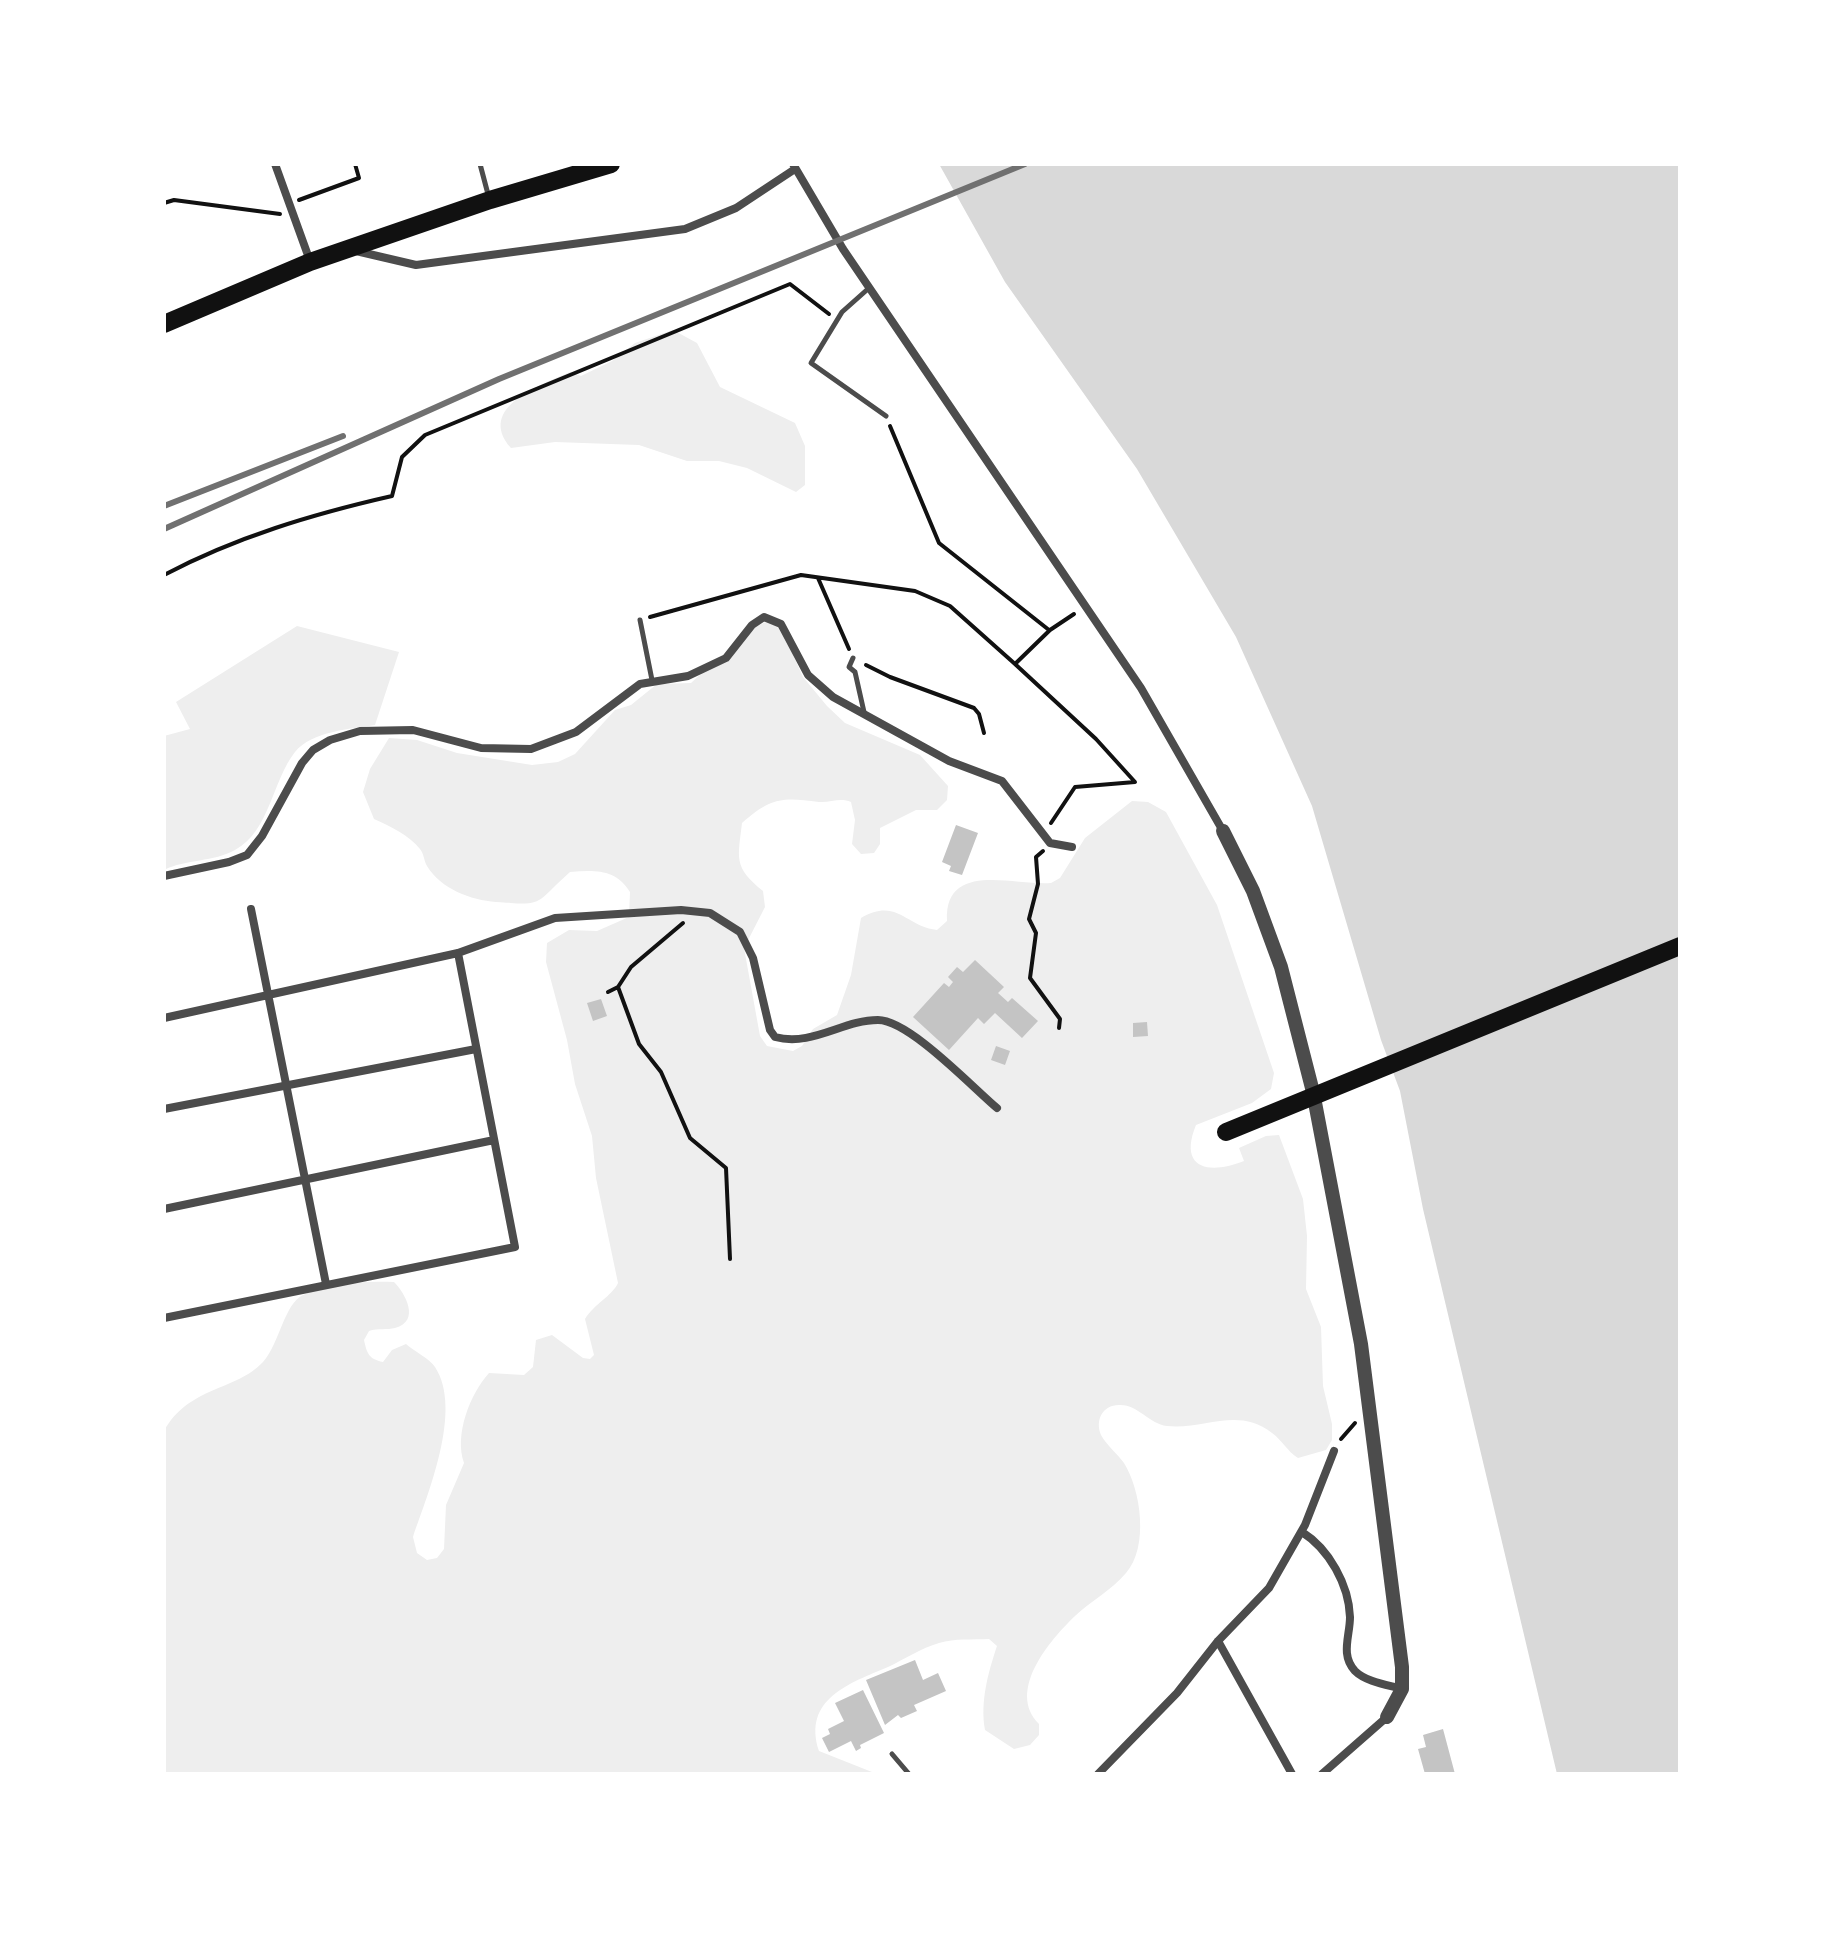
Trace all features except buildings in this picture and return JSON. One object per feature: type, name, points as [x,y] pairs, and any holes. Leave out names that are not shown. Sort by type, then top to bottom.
[{"type":"highway","points":[[164,324],[310,262],[490,200],[611,164]]},
{"type":"highway","points":[[1226,1132],[1677,947]]},
{"type":"street","points":[[275,164],[310,262]]},
{"type":"street","points":[[348,249],[416,265],[685,229],[736,208],[794,167],[870,288],[1141,688],[1223,831],[1253,891],[1277,955],[1313,1092],[1372,1411],[1402,1689],[1387,1717],[1322,1774]]},
{"type":"street","points":[[164,876],[247,855],[262,836],[302,763],[313,750],[330,740],[372,729],[413,730],[489,750],[531,749],[576,732],[640,684],[688,676],[726,658],[752,625],[769,617],[781,624],[808,675],[833,697],[949,761],[1002,781],[1050,843],[1072,847]]},
{"type":"street","points":[[251,909],[326,1284]]},
{"type":"street","points":[[164,1018],[458,953],[555,918],[691,911],[724,919],[740,932],[753,958],[770,1030],[775,1037],[808,1039],[873,1020],[885,1021],[906,1031],[997,1108]]},
{"type":"street","points":[[1313,1092],[1677,947]]},
{"type":"street","points":[[164,1318],[515,1247],[458,953]]},
{"type":"street","points":[[164,1109],[476,1049]]},
{"type":"street","points":[[164,1209],[494,1140]]},
{"type":"street","points":[[1098,1774],[1177,1693],[1218,1641],[1269,1588],[1302,1532],[1334,1451]]},
{"type":"street","points":[[1302,1532],[1314,1540],[1341,1580],[1350,1611],[1346,1648],[1350,1665],[1365,1678],[1402,1689]]},
{"type":"street","points":[[1218,1641],[1292,1774]]},
{"type":"lane","points":[[480,164],[490,200]]},
{"type":"lane","points":[[870,288],[837,320],[811,363],[886,416]]},
{"type":"lane","points":[[640,620],[652,680]]},
{"type":"lane","points":[[853,658],[849,667],[855,672],[865,717]]},
{"type":"lane","points":[[892,1754],[909,1774]]},
{"type":"path","points":[[289,203],[359,178],[355,164]]},
{"type":"path","points":[[164,203],[174,200],[292,215]]},
{"type":"path","points":[[164,575],[206,553],[286,523],[392,496],[402,457],[425,435],[790,284],[837,320]]},
{"type":"path","points":[[886,416],[939,543],[1050,630]]},
{"type":"path","points":[[640,620],[801,575],[915,591],[950,606],[1096,739],[1135,782],[1075,787],[1043,835]]},
{"type":"path","points":[[818,578],[853,658],[890,677],[974,708],[979,714],[984,733]]},
{"type":"path","points":[[1015,664],[1050,630],[1087,606]]},
{"type":"path","points":[[1050,843],[1036,857],[1038,884],[1029,919],[1036,933],[1030,978],[1060,1019],[1059,1028]]},
{"type":"path","points":[[608,992],[618,987],[631,967],[688,918],[691,911]]},
{"type":"path","points":[[618,987],[639,1044],[661,1072],[690,1138],[726,1168],[729,1179],[730,1259]]},
{"type":"path","points":[[1334,1451],[1355,1423]]},
{"type":"shaded area","points":[[939,164],[1680,164],[1680,1774],[1557,1774],[1423,1209],[1400,1091],[1381,1040],[1312,806],[1236,637],[1137,469],[1005,282]]},
{"type":"shaded area","points":[[673,330],[697,343],[720,387],[795,423],[805,446],[805,485],[796,492],[747,468],[719,461],[687,461],[639,445],[555,442],[511,448],[502,433],[501,421],[517,399],[570,372],[581,376],[612,361],[635,343]]},
{"type":"shaded area","points":[[770,620],[781,628],[803,677],[845,723],[920,755],[948,786],[947,800],[937,810],[916,810],[880,828],[880,844],[874,853],[861,854],[852,844],[855,820],[851,802],[847,801],[778,801],[761,808],[742,823],[740,861],[746,875],[763,891],[765,907],[744,948],[760,1036],[767,1046],[793,1051],[802,1046],[813,1029],[837,1015],[851,975],[861,918],[873,912],[893,912],[937,930],[947,921],[949,902],[957,890],[969,883],[1001,880],[1051,883],[1060,878],[1085,838],[1132,801],[1148,802],[1166,812],[1217,905],[1274,1073],[1271,1089],[1252,1103],[1196,1125],[1191,1151],[1200,1165],[1231,1165],[1244,1161],[1239,1148],[1266,1136],[1279,1135],[1303,1199],[1307,1236],[1306,1289],[1321,1327],[1323,1386],[1332,1424],[1332,1440],[1326,1450],[1298,1458],[1272,1433],[1246,1421],[1167,1426],[1126,1406],[1113,1406],[1104,1411],[1099,1424],[1101,1435],[1124,1463],[1135,1488],[1140,1518],[1138,1549],[1126,1573],[1065,1626],[1035,1667],[1027,1697],[1030,1711],[1039,1724],[1039,1735],[1030,1745],[1014,1749],[985,1730],[984,1698],[997,1646],[989,1639],[945,1641],[932,1645],[845,1687],[823,1706],[817,1718],[819,1751],[877,1774],[166,1774],[164,1431],[174,1416],[199,1397],[240,1379],[263,1362],[274,1345],[286,1315],[303,1295],[336,1285],[394,1282],[406,1300],[407,1319],[395,1328],[369,1331],[364,1340],[369,1355],[383,1362],[392,1350],[406,1344],[433,1364],[443,1385],[445,1406],[440,1452],[413,1537],[417,1553],[427,1560],[437,1558],[444,1549],[446,1505],[464,1463],[461,1440],[466,1415],[482,1382],[489,1373],[524,1375],[533,1367],[536,1340],[552,1335],[583,1358],[590,1359],[594,1355],[585,1319],[618,1283],[596,1178],[592,1136],[575,1084],[546,962],[547,943],[569,930],[597,931],[629,917],[630,892],[611,875],[588,871],[570,872],[544,897],[532,903],[486,901],[457,892],[433,874],[421,851],[410,839],[374,819],[363,792],[370,769],[389,738],[417,740],[457,753],[532,765],[558,762],[575,754],[615,710],[631,705],[657,684],[691,683],[703,672],[725,661],[751,629]]},
{"type":"shaded area","points":[[297,626],[399,652],[375,725],[321,735],[302,745],[287,764],[263,818],[247,842],[227,854],[164,870],[164,736],[190,729],[176,702]]},
{"type":"railway","points":[[164,529],[499,379],[1025,164]]},
{"type":"railway","points":[[164,506],[343,436]]}]
